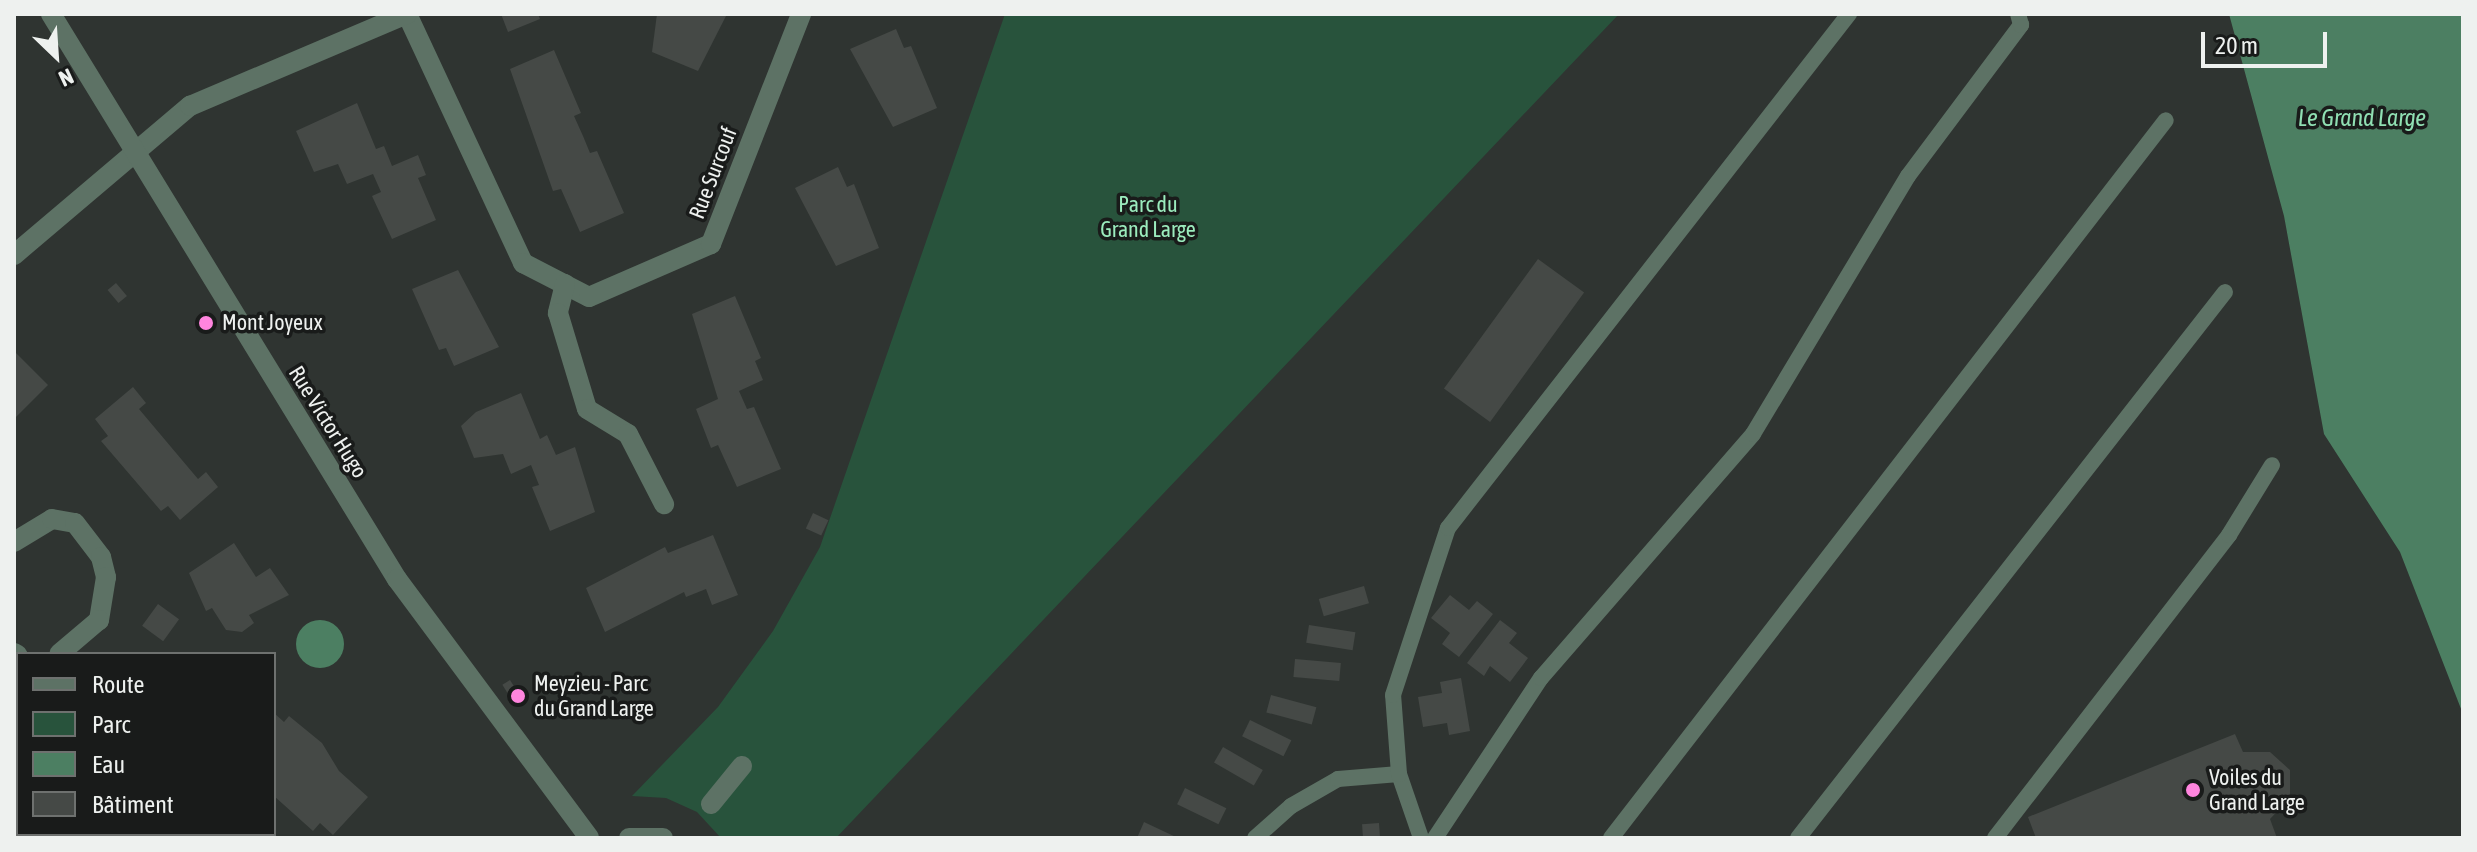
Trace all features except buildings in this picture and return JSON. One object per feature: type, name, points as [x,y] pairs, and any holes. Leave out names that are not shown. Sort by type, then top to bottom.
[{"type":"street","name":"Rue Victor Hugo","points":[[51,14],[397,579],[589,838]]},
{"type":"street","points":[[14,255],[99,186],[133,149],[190,106],[407,14]]},
{"type":"street","name":"Rue Surcouf","points":[[407,14],[523,263],[589,297],[711,244],[801,14]]},
{"type":"street","points":[[565,284],[558,313],[587,409],[628,434],[664,504]]},
{"type":"street","points":[[14,542],[52,519],[75,523],[101,557],[106,577],[99,620],[61,652]]},
{"type":"street","points":[[711,804],[742,766]]},
{"type":"street","points":[[629,838],[663,838]]},
{"type":"lane","points":[[1421,838],[1399,774],[1393,695],[1448,528],[1849,14]]},
{"type":"lane","points":[[1435,838],[1541,678],[1753,434],[1908,176],[2021,25],[2018,14]]},
{"type":"lane","points":[[1611,838],[2166,120]]},
{"type":"lane","points":[[1798,838],[2225,292]]},
{"type":"lane","points":[[1995,838],[2229,535],[2272,465]]},
{"type":"lane","points":[[1255,838],[1291,806],[1338,779],[1399,774]]},
{"type":"green space","name":"Parc du Grand Large","points":[[1005,14],[1619,14],[836,838],[721,838],[697,812],[666,798],[632,796],[718,707],[773,631],[820,547]]},
{"type":"water","name":"Le Grand Large","points":[[2229,14],[2463,14],[2463,714],[2400,552],[2324,434],[2284,216]]},
{"type":"water","points":[[320,620],[337,627],[344,644],[337,661],[320,668],[303,661],[296,644],[303,627]]},
{"type":"place","name":"Mont Joyeux","points":[[206,323]]},
{"type":"place","name":"Meyzieu - Parc du Grand Large","points":[[518,696]]},
{"type":"place","name":"Voiles du Grand Large","points":[[2193,790]]}]
